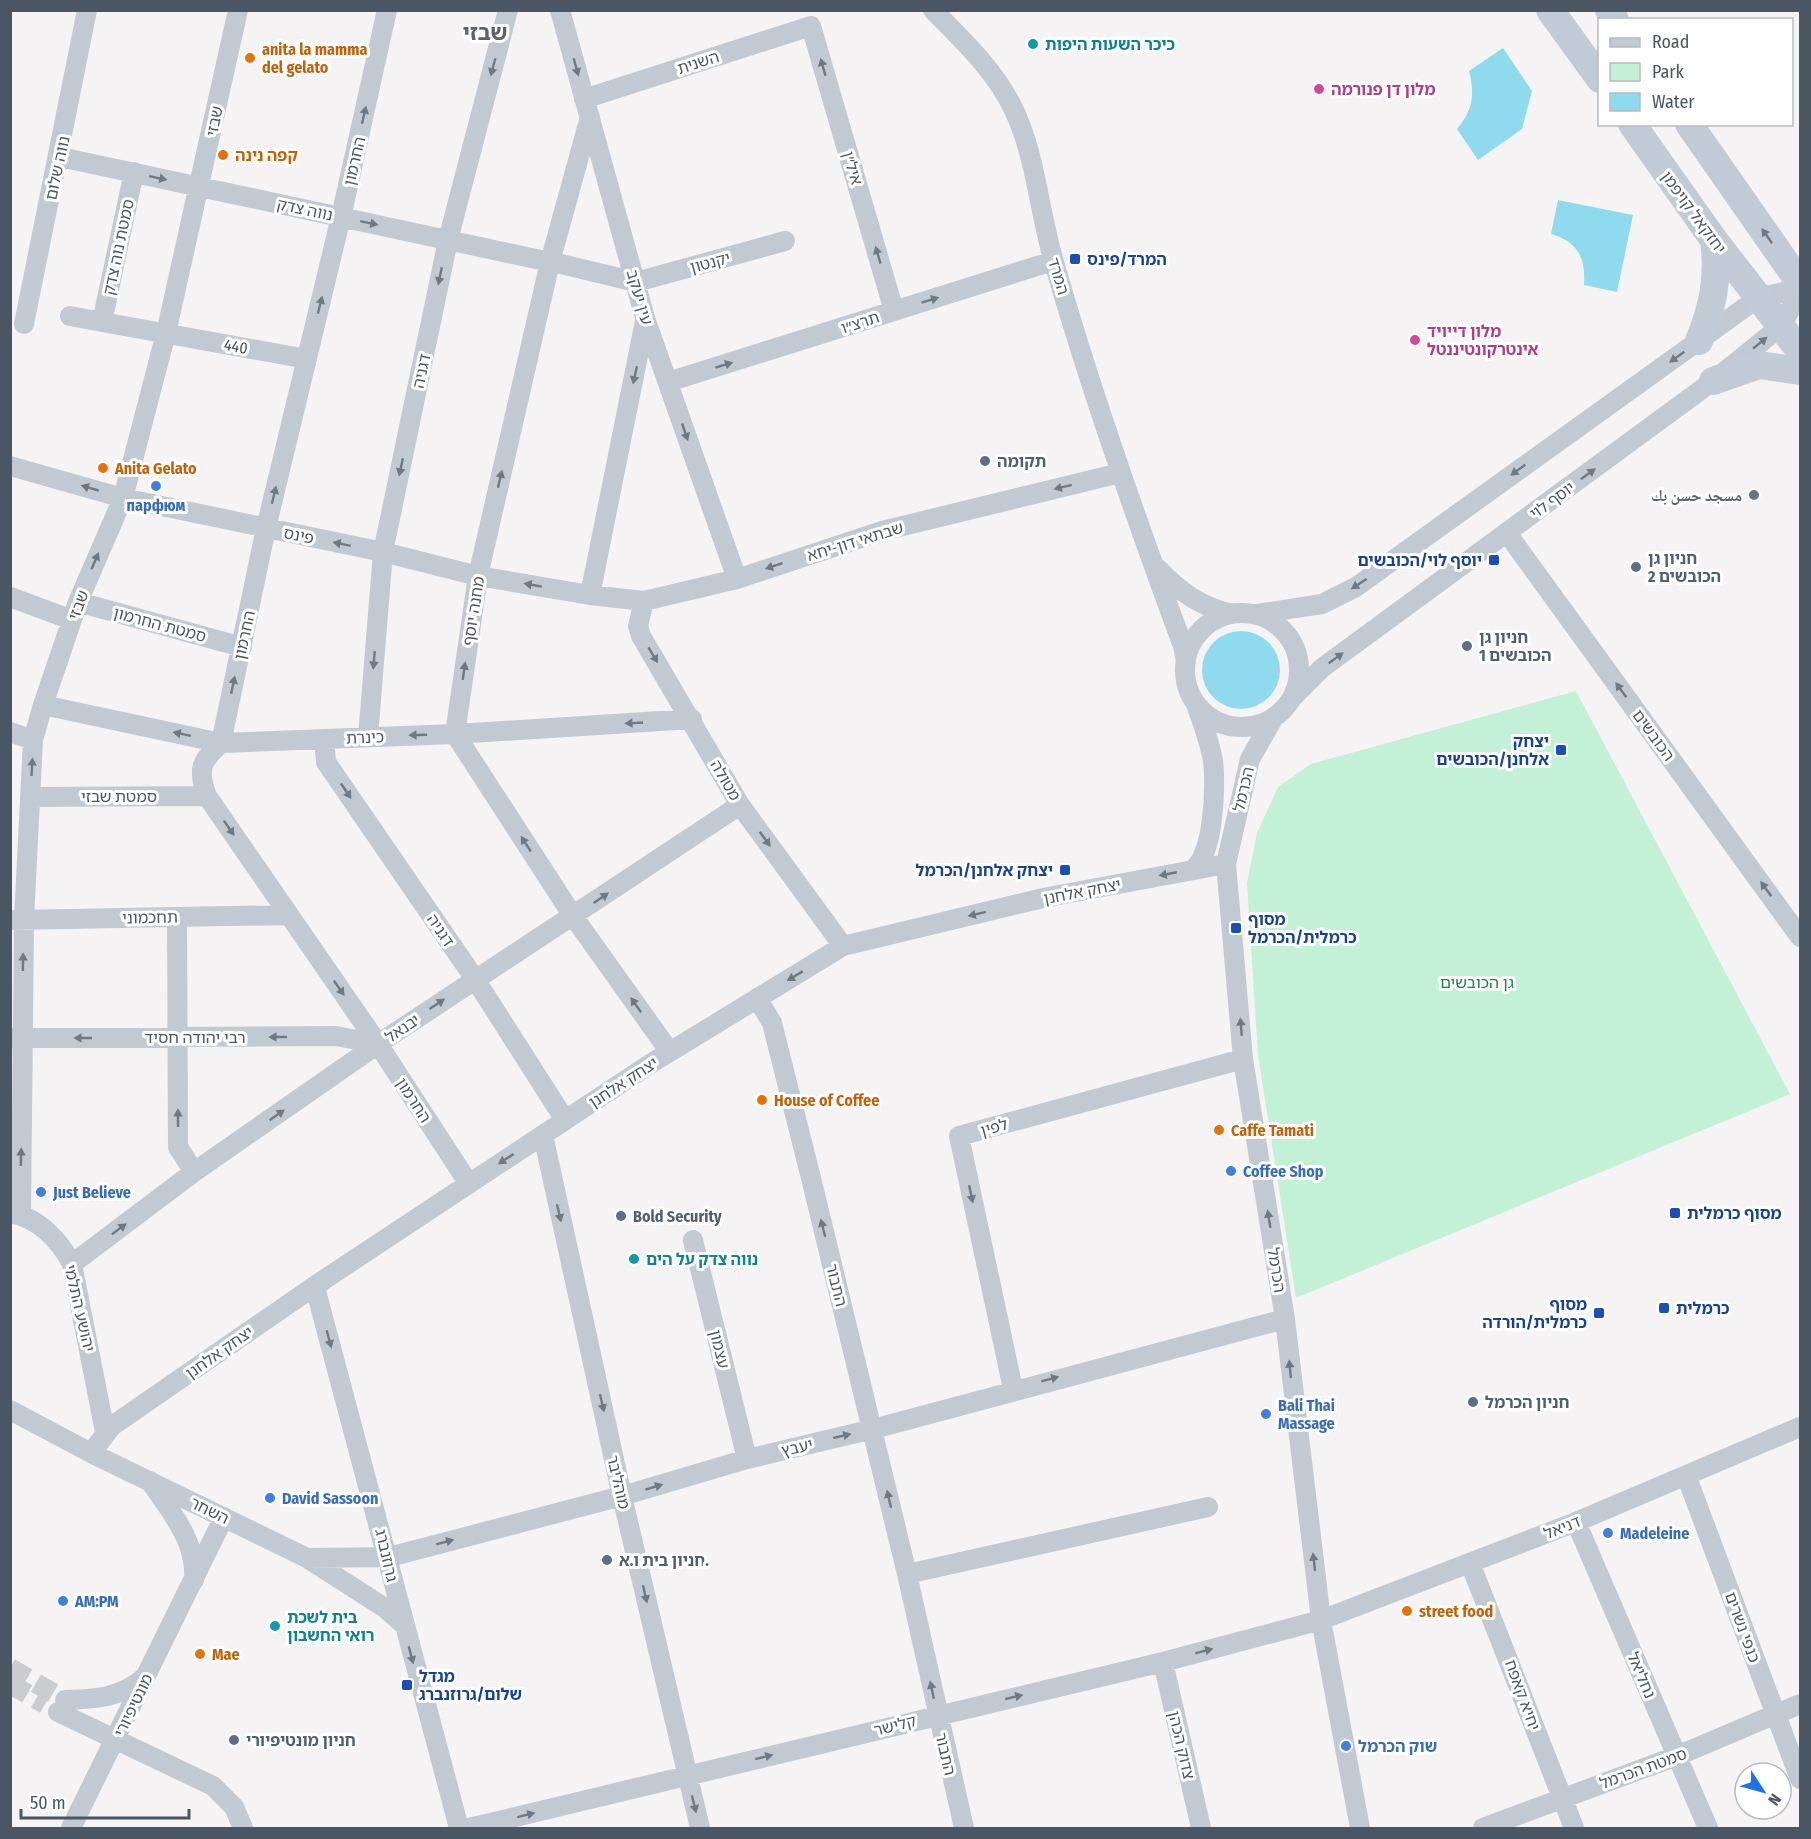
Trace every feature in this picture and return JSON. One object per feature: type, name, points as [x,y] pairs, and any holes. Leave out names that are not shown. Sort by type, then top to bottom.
[{"type":"main road","points":[[1550,10],[1598,78]]},
{"type":"main road","name":"יחזקאל קויפמן","points":[[1633,126],[1714,240],[1800,351]]},
{"type":"main road","points":[[1690,126],[1800,283]]},
{"type":"main road","points":[[1699,341],[1712,305],[1717,280],[1714,240]]},
{"type":"main road","points":[[1713,381],[1759,365],[1800,371]]},
{"type":"street","name":"נווה שלום","points":[[24,324],[60,157],[87,10]]},
{"type":"street","name":"שבזי","points":[[16,1214],[17,919],[30,797],[33,740],[75,611],[123,498],[166,333],[238,10]]},
{"type":"street","name":"החרמון","points":[[387,10],[341,217],[266,528],[221,742],[204,758],[201,779],[207,796],[378,1044],[469,1184]]},
{"type":"street","name":"דגניה","points":[[368,737],[383,552],[448,240],[508,10]]},
{"type":"street","name":"עין יעקב","points":[[560,10],[645,318],[737,579]]},
{"type":"street","name":"המרד","points":[[933,10],[982,60],[1014,110],[1024,136],[1053,261],[1120,473],[1183,646],[1186,661]]},
{"type":"street","name":"השנית","points":[[587,108],[811,26]]},
{"type":"street","name":"איל״ן","points":[[811,26],[894,311]]},
{"type":"street","name":"מחנה יוסף","points":[[455,734],[478,576],[556,263],[587,108]]},
{"type":"street","name":"נווה צדק","points":[[60,157],[636,282]]},
{"type":"street","name":"סמטת נוה צדק","points":[[102,322],[134,172]]},
{"type":"street","name":"יקנטון","points":[[636,282],[785,241]]},
{"type":"street","name":"תרצ״ו","points":[[668,382],[1053,261]]},
{"type":"street","name":"יוסף לוי","points":[[1257,614],[1322,604],[1356,587],[1758,298],[1800,290]]},
{"type":"street","name":"יוסף לוי","points":[[1293,697],[1322,668],[1713,381],[1781,326],[1800,290]]},
{"type":"street","points":[[70,316],[166,333]]},
{"type":"street","points":[[590,595],[642,343],[645,318]]},
{"type":"street","name":"440","points":[[166,333],[307,359]]},
{"type":"street","name":"פינס","points":[[10,466],[123,498],[383,552],[478,576],[590,595]]},
{"type":"street","name":"שבתאי דון-יחא","points":[[590,595],[644,600],[737,579],[882,531],[1120,473]]},
{"type":"street","name":"הכובשים","points":[[1507,533],[1800,937]]},
{"type":"street","name":"המרד","points":[[1153,563],[1188,596],[1215,611],[1233,614]]},
{"type":"street","name":"סמטת החרמון","points":[[10,597],[242,646]]},
{"type":"street","name":"מטולה","points":[[644,600],[638,626],[641,636],[692,719],[740,805],[843,946]]},
{"type":"street","points":[[1257,614],[1274,622],[1286,632],[1295,646],[1299,676],[1293,697],[1274,717],[1250,726],[1230,726],[1207,715],[1196,704],[1185,677],[1186,661],[1190,647],[1205,626],[1221,616],[1257,614]]},
{"type":"street","name":"הכרמל","points":[[1193,869],[1200,863],[1207,850],[1215,780],[1210,749],[1196,704]]},
{"type":"street","name":"כינרת","points":[[43,705],[221,742],[455,734],[692,719]]},
{"type":"street","name":"הכרמל","points":[[1274,717],[1250,759],[1226,864],[1244,1059],[1284,1319],[1322,1620],[1359,1828]]},
{"type":"street","points":[[10,732],[33,740]]},
{"type":"street","points":[[455,734],[573,916],[667,1048],[672,1050]]},
{"type":"street","name":"דגניה","points":[[324,739],[326,762],[475,980],[565,1120]]},
{"type":"street","name":"סמטת שבזי","points":[[30,797],[207,796]]},
{"type":"street","name":"יבנאל","points":[[72,1264],[194,1172],[378,1044],[740,805]]},
{"type":"street","name":"יצחק אלחנן","points":[[91,1453],[105,1432],[319,1282],[672,1050],[843,946],[1043,898],[1226,864]]},
{"type":"street","name":"תחכמוני","points":[[17,919],[289,915]]},
{"type":"street","points":[[177,917],[178,1147],[194,1172]]},
{"type":"street","name":"התבור","points":[[757,998],[771,1023],[873,1429],[964,1828]]},
{"type":"street","name":"רבי יהודה חסיד","points":[[17,1038],[336,1036],[378,1044]]},
{"type":"street","name":"לפין","points":[[1012,1389],[959,1136],[1244,1059]]},
{"type":"street","name":"מוהליבר","points":[[543,1135],[622,1496],[700,1828]]},
{"type":"street","name":"יהושע התלמי","points":[[16,1214],[42,1228],[57,1242],[72,1264],[105,1432]]},
{"type":"street","name":"עצמון","points":[[693,1240],[747,1459]]},
{"type":"street","name":"גרוזנברג","points":[[319,1282],[316,1291],[388,1557],[402,1623],[459,1828]]},
{"type":"street","name":"יעבץ","points":[[307,1558],[388,1557],[622,1496],[747,1459],[873,1429],[1012,1389],[1284,1319]]},
{"type":"street","name":"השחר","points":[[10,1410],[91,1453],[150,1480],[224,1522],[307,1558],[385,1608],[402,1623]]},
{"type":"street","name":"דניאל","points":[[1322,1620],[1576,1522],[1800,1427]]},
{"type":"street","name":"כנפי נשרים","points":[[1686,1475],[1800,1779]]},
{"type":"street","name":"מונטיפיורי","points":[[150,1480],[187,1540],[193,1554],[194,1581]]},
{"type":"street","points":[[907,1574],[1208,1507]]},
{"type":"street","name":"מונטיפיורי","points":[[71,1828],[224,1522]]},
{"type":"street","name":"נחליאל","points":[[1576,1522],[1708,1828]]},
{"type":"street","name":"יחיא קאפח","points":[[1470,1563],[1574,1828]]},
{"type":"street","name":"קלישר","points":[[469,1828],[1162,1662],[1322,1620]]},
{"type":"street","name":"צדוק הכהן","points":[[1162,1662],[1201,1828]]},
{"type":"street","points":[[150,1672],[119,1695],[62,1706],[117,1739],[213,1786],[234,1807],[243,1828]]},
{"type":"street","name":"סמטת הכרמל","points":[[1484,1828],[1677,1756],[1800,1704]]},
{"type":"green space","name":"גן הכובשים","points":[[1576,691],[1790,1094],[1296,1298],[1258,1055],[1247,883],[1257,833],[1278,787],[1311,764]]},
{"type":"water","points":[[1503,48],[1532,91],[1522,129],[1478,160],[1457,129],[1471,102],[1472,88],[1469,71]]},
{"type":"water","points":[[1558,200],[1633,215],[1617,292],[1584,285],[1582,259],[1578,252],[1568,242],[1551,234]]},
{"type":"water","points":[[1233,631],[1249,631],[1263,637],[1274,648],[1280,662],[1280,678],[1274,692],[1263,703],[1249,709],[1233,709],[1219,703],[1208,692],[1202,678],[1202,662],[1208,648],[1219,637]]},
{"type":"tunnel","points":[[10,1668],[65,1700]]},
{"type":"tunnel","points":[[10,1684],[45,1704]]},
{"type":"place","name":"כיכר השעות היפות","points":[[1033,44]]},
{"type":"place","name":"anita la mamma del gelato","points":[[250,58]]},
{"type":"place","name":"מלון דן פנורמה","points":[[1319,89]]},
{"type":"place","name":"קפה נינה","points":[[223,155]]},
{"type":"place","name":"המרד/פינס","points":[[1075,259]]},
{"type":"place","name":"מלון דייויד אינטרקונטיננטל","points":[[1415,340]]},
{"type":"place","name":"תקומה","points":[[985,461]]},
{"type":"place","name":"Anita Gelato","points":[[103,468]]},
{"type":"place","name":"парфюм","points":[[156,486]]},
{"type":"place","name":"مسجد حسن بك","points":[[1754,495]]},
{"type":"place","name":"יוסף לוי/הכובשים","points":[[1494,560]]},
{"type":"place","name":"חניון גן הכובשים 2","points":[[1636,567]]},
{"type":"place","name":"חניון גן הכובשים 1","points":[[1467,646]]},
{"type":"place","name":"יצחק אלחנן/הכובשים","points":[[1561,750]]},
{"type":"place","name":"יצחק אלחנן/הכרמל","points":[[1065,870]]},
{"type":"place","name":"מסוף כרמלית/הכרמל","points":[[1236,928]]},
{"type":"place","name":"House of Coffee","points":[[762,1100]]},
{"type":"place","name":"Caffe Tamati","points":[[1219,1130]]},
{"type":"place","name":"Coffee Shop","points":[[1231,1171]]},
{"type":"place","name":"Just Believe","points":[[41,1192]]},
{"type":"place","name":"מסוף כרמלית","points":[[1675,1213]]},
{"type":"place","name":"Bold Security","points":[[621,1216]]},
{"type":"place","name":"נווה צדק על הים","points":[[634,1259]]},
{"type":"place","name":"כרמלית","points":[[1664,1308]]},
{"type":"place","name":"מסוף כרמלית/הורדה","points":[[1599,1313]]},
{"type":"place","name":"חניון הכרמל","points":[[1473,1402]]},
{"type":"place","name":"Bali Thai Massage","points":[[1266,1414]]},
{"type":"place","name":"David Sassoon","points":[[270,1498]]},
{"type":"place","name":"Madeleine","points":[[1608,1533]]},
{"type":"place","name":"חניון בית ו.א.","points":[[607,1560]]},
{"type":"place","name":"AM:PM","points":[[63,1601]]},
{"type":"place","name":"street food","points":[[1407,1611]]},
{"type":"place","name":"בית לשכת רואי החשבון","points":[[275,1626]]},
{"type":"place","name":"Mae","points":[[200,1654]]},
{"type":"place","name":"מגדל שלום/גרוזנברג","points":[[407,1685]]},
{"type":"place","name":"חניון מונטיפיורי","points":[[234,1740]]},
{"type":"place","name":"שוק הכרמל","points":[[1346,1746]]},
{"type":"district","name":"שבזי","points":[[485,32]]}]
